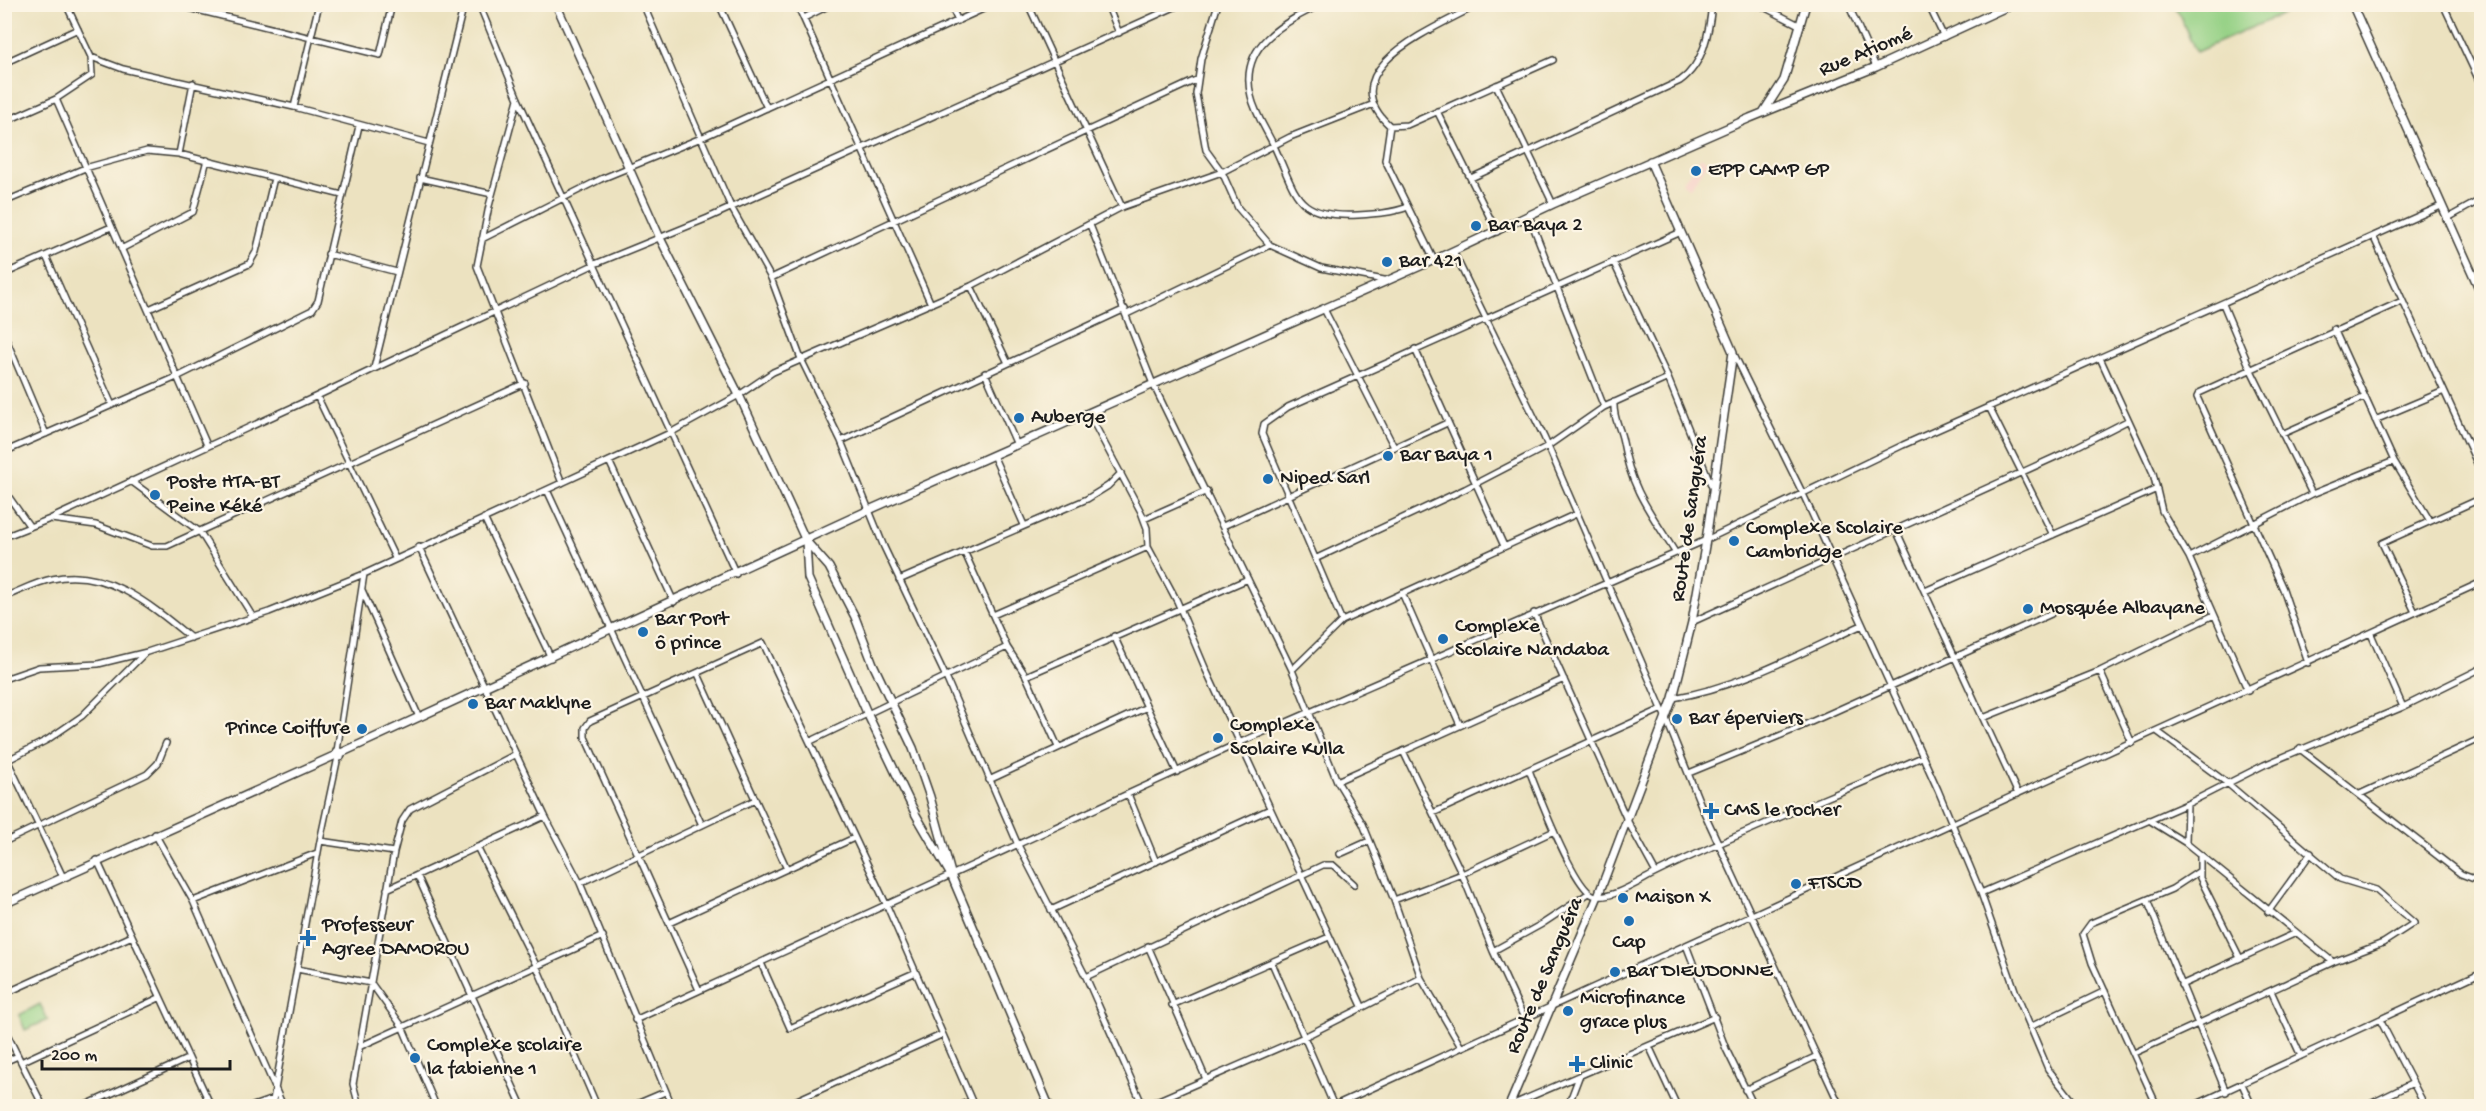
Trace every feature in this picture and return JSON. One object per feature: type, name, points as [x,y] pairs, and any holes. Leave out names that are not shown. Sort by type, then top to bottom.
[{"type":"street","points":[[4,122],[56,99],[91,77],[93,71],[91,57],[66,4]]},
{"type":"street","points":[[173,4],[193,6],[380,55],[392,4]]},
{"type":"street","points":[[294,106],[319,4]]},
{"type":"street","points":[[374,368],[464,4]]},
{"type":"street","points":[[479,4],[518,99],[736,573]]},
{"type":"street","points":[[556,4],[660,238],[739,395],[806,541],[829,567],[914,748],[952,876],[1049,1107]]},
{"type":"street","points":[[643,4],[731,207],[771,278],[801,359],[841,441],[899,580],[945,675],[1018,845],[1086,977],[1144,1107],[1304,1037],[1422,978]]},
{"type":"street","points":[[719,4],[766,108]]},
{"type":"street","points":[[797,4],[892,223],[931,304]]},
{"type":"street","points":[[804,18],[832,4]]},
{"type":"street","points":[[950,4],[958,21]]},
{"type":"street","points":[[482,239],[630,167],[701,138],[994,4]]},
{"type":"street","points":[[1028,4],[1122,207]]},
{"type":"street","points":[[1107,4],[1119,33]]},
{"type":"street","points":[[4,537],[50,519],[317,396],[595,264],[731,207],[1181,4]]},
{"type":"street","points":[[1218,4],[1202,53],[1196,94],[1206,150],[1222,172],[1239,208],[1270,245],[1321,268],[1384,280]]},
{"type":"street","points":[[1322,4],[1272,31],[1258,50],[1252,65],[1250,94],[1259,119],[1274,146],[1289,184],[1314,211],[1329,215],[1355,215],[1392,212],[1408,207]]},
{"type":"street","points":[[1434,260],[1385,160],[1390,126],[1374,104],[1373,81],[1387,57],[1479,4]]},
{"type":"street","points":[[1471,178],[1646,99],[1689,75],[1703,51],[1712,4]]},
{"type":"street","points":[[1758,4],[1801,26]]},
{"type":"street","points":[[4,904],[97,860],[613,630],[869,510],[1089,414],[1384,280],[1497,232],[1553,204],[1763,113],[1784,80],[1806,4]]},
{"type":"street","points":[[1848,4],[1875,67]]},
{"type":"street","points":[[1928,4],[1944,37]]},
{"type":"street","name":"Rue Atiomé","points":[[1763,113],[1944,37],[2013,4]]},
{"type":"street","points":[[2352,4],[2481,295]]},
{"type":"street","points":[[2443,4],[2481,87]]},
{"type":"street","points":[[4,63],[78,29]]},
{"type":"street","points":[[91,57],[123,69],[294,106],[358,126],[429,143]]},
{"type":"street","points":[[1390,126],[1407,125],[1553,60]]},
{"type":"street","points":[[771,278],[1198,79]]},
{"type":"street","points":[[179,154],[194,83]]},
{"type":"street","points":[[1496,85],[1553,204]]},
{"type":"street","points":[[56,99],[207,445]]},
{"type":"street","points":[[518,99],[492,194],[477,266],[525,382],[562,483]]},
{"type":"street","points":[[4,679],[39,667],[98,664],[147,652],[253,617],[364,574],[670,433],[739,395],[773,372],[971,286],[1122,207],[1222,172],[1274,146],[1374,104]]},
{"type":"street","points":[[1437,111],[1497,232]]},
{"type":"street","points":[[4,452],[178,376],[310,313],[318,301],[358,126]]},
{"type":"street","points":[[4,202],[85,168],[142,151],[179,154],[207,160],[342,195]]},
{"type":"street","points":[[121,249],[193,212],[207,160]]},
{"type":"street","points":[[1650,161],[1733,352],[1803,494],[1953,824],[1981,893],[2004,963],[2048,1069],[2078,1107]]},
{"type":"street","points":[[149,309],[245,268],[252,261],[274,178]]},
{"type":"street","points":[[420,178],[492,194]]},
{"type":"street","points":[[2446,219],[2481,199]]},
{"type":"street","points":[[634,1020],[1241,742],[1308,715],[1606,581],[1706,540],[1903,445],[2374,238],[2441,206]]},
{"type":"street","points":[[1529,216],[1604,407]]},
{"type":"street","points":[[1090,225],[1154,384],[1292,670],[1308,715],[1337,781],[1369,841],[1394,900],[1422,978],[1461,1047]]},
{"type":"street","points":[[4,274],[111,227]]},
{"type":"street","points":[[1342,621],[1317,558],[1287,496],[1262,434],[1262,428],[1288,407],[1681,232]]},
{"type":"street","points":[[2374,238],[2481,474]]},
{"type":"street","points":[[841,441],[1270,245]]},
{"type":"street","points":[[1453,251],[1548,446],[1719,844],[1840,1107]]},
{"type":"street","points":[[328,254],[397,272]]},
{"type":"street","points":[[46,256],[112,405]]},
{"type":"street","points":[[1613,261],[1668,378],[1712,487]]},
{"type":"street","points":[[971,286],[1008,363]]},
{"type":"street","points":[[2308,663],[2283,588],[2197,397],[2199,393],[2250,368],[2402,300]]},
{"type":"street","points":[[2223,304],[2250,368],[2312,494]]},
{"type":"street","points":[[1323,309],[1359,375],[1394,447]]},
{"type":"street","points":[[2334,329],[2394,460],[2430,521]]},
{"type":"street","points":[[4,334],[46,434]]},
{"type":"street","points":[[1415,349],[1504,546]]},
{"type":"street","name":"Route de Sanguéra","points":[[1508,1106],[1598,896],[1664,713],[1673,698],[1692,622],[1733,352]]},
{"type":"street","points":[[2100,358],[2127,421],[2154,473],[2162,511],[2188,557],[2248,691]]},
{"type":"street","points":[[985,374],[1017,445]]},
{"type":"street","points":[[1317,558],[1475,484],[1548,446],[1604,407],[1668,378]]},
{"type":"street","points":[[50,519],[96,525],[157,547],[167,546],[525,382]]},
{"type":"street","points":[[2375,420],[2444,391]]},
{"type":"street","points":[[317,396],[395,558]]},
{"type":"street","points":[[2282,434],[2365,397]]},
{"type":"street","points":[[1614,402],[1613,416],[1623,441],[1624,460],[1630,476],[1674,552]]},
{"type":"street","points":[[1989,407],[2052,536]]},
{"type":"street","points":[[1089,414],[1144,519],[1148,547],[1180,608],[1362,1006]]},
{"type":"street","points":[[1692,622],[1896,531],[2127,421]]},
{"type":"street","points":[[1223,526],[1447,423]]},
{"type":"street","points":[[993,455],[1024,525]]},
{"type":"street","points":[[2188,557],[2312,494],[2394,460]]},
{"type":"street","points":[[609,461],[674,602]]},
{"type":"street","points":[[899,580],[1098,493],[1121,473]]},
{"type":"street","points":[[131,481],[200,532],[253,617]]},
{"type":"street","points":[[1925,591],[2157,489]]},
{"type":"street","points":[[4,490],[30,527]]},
{"type":"street","points":[[547,490],[702,825]]},
{"type":"street","points":[[1144,519],[1207,491]]},
{"type":"street","points":[[2415,612],[2382,543],[2481,498]]},
{"type":"street","points":[[1292,670],[1342,621],[1576,514]]},
{"type":"street","points":[[484,518],[551,658]]},
{"type":"street","points":[[1896,531],[2018,794]]},
{"type":"street","points":[[806,541],[808,578],[868,715],[916,815],[952,876]]},
{"type":"street","points":[[419,547],[483,687],[580,883],[603,936],[634,1020],[672,1107]]},
{"type":"street","points":[[993,615],[1148,547]]},
{"type":"street","points":[[964,551],[1007,647],[1026,676],[1058,747]]},
{"type":"street","points":[[272,1107],[274,1085],[317,853],[338,754],[364,574]]},
{"type":"street","points":[[4,597],[51,579],[76,576],[119,587],[137,595],[191,638]]},
{"type":"street","points":[[1026,676],[1248,579]]},
{"type":"street","points":[[1272,963],[1333,1106],[1549,1006],[2248,691],[2481,582]]},
{"type":"street","points":[[362,589],[419,717]]},
{"type":"street","points":[[1402,593],[1460,725]]},
{"type":"street","points":[[1534,614],[1627,820],[1656,873]]},
{"type":"street","points":[[1689,773],[1890,687],[2051,614]]},
{"type":"street","points":[[1983,718],[2100,671],[2214,615]]},
{"type":"street","points":[[1673,698],[1707,692],[1745,678],[1862,625]]},
{"type":"street","points":[[2371,634],[2403,707]]},
{"type":"street","points":[[1114,636],[1177,772]]},
{"type":"street","points":[[699,990],[585,732],[590,722],[763,643],[887,906],[914,973],[973,1104],[958,1107]]},
{"type":"street","points":[[811,741],[1007,647]]},
{"type":"street","points":[[6,762],[82,716],[147,652]]},
{"type":"street","points":[[1981,893],[2187,804],[2300,749],[2403,707],[2481,668]]},
{"type":"street","points":[[2100,671],[2132,743]]},
{"type":"street","points":[[698,674],[787,869]]},
{"type":"street","points":[[1337,781],[1564,679]]},
{"type":"street","points":[[989,780],[1147,707]]},
{"type":"street","points":[[1433,813],[1664,713]]},
{"type":"street","points":[[2134,1053],[2333,962],[2384,943],[2414,923],[2383,894],[2369,886],[2346,882],[2227,783],[2158,732]]},
{"type":"street","points":[[2360,794],[2481,738]]},
{"type":"street","points":[[4,842],[147,774],[158,763],[166,743]]},
{"type":"street","points":[[2300,749],[2461,874],[2481,882]]},
{"type":"street","points":[[1403,751],[1462,873],[1493,951],[1524,1018]]},
{"type":"street","points":[[4,753],[6,762],[63,877]]},
{"type":"street","points":[[359,1107],[353,1090],[387,889],[402,821],[410,809],[516,754]]},
{"type":"street","points":[[1529,770],[1554,831],[1573,869],[1589,893],[1598,896],[1625,889],[1719,844],[1922,757]]},
{"type":"street","points":[[1128,794],[1156,862]]},
{"type":"street","points":[[580,883],[755,800]]},
{"type":"street","points":[[2186,843],[2187,804]]},
{"type":"street","points":[[1051,910],[1270,809]]},
{"type":"street","points":[[387,889],[545,816]]},
{"type":"street","points":[[2149,820],[2186,843],[2268,912],[2333,962]]},
{"type":"street","points":[[1394,900],[1462,873],[1554,831]]},
{"type":"street","points":[[155,834],[193,901],[283,1107]]},
{"type":"street","points":[[669,923],[854,838]]},
{"type":"street","points":[[320,841],[394,852]]},
{"type":"street","points":[[1340,854],[1369,841]]},
{"type":"street","points":[[477,847],[536,965],[597,1107]]},
{"type":"street","points":[[193,901],[317,853]]},
{"type":"street","points":[[2268,912],[2311,854]]},
{"type":"street","points":[[2200,856],[2198,872],[2240,958]]},
{"type":"street","points":[[97,860],[211,1107]]},
{"type":"street","points":[[1086,977],[1301,874],[1328,864],[1354,884]]},
{"type":"street","points":[[2157,1107],[2084,940],[2084,929],[2091,923],[2181,885],[2198,872]]},
{"type":"street","points":[[417,875],[473,994],[522,1107]]},
{"type":"street","points":[[1493,951],[1542,924],[1589,893]]},
{"type":"street","points":[[2147,900],[2226,1092]]},
{"type":"street","points":[[2181,985],[2296,933]]},
{"type":"street","points":[[4,994],[132,936]]},
{"type":"street","points":[[361,1046],[603,936]]},
{"type":"street","points":[[1172,1005],[1329,937]]},
{"type":"street","points":[[1686,945],[1754,1107]]},
{"type":"street","points":[[1148,946],[1206,1079]]},
{"type":"street","points":[[760,963],[790,1028],[914,973]]},
{"type":"street","points":[[297,969],[371,983],[402,1026],[436,1107]]},
{"type":"street","points":[[2193,1107],[2481,972]]},
{"type":"street","points":[[2030,1027],[2105,991]]},
{"type":"street","points":[[2271,991],[2301,1056]]},
{"type":"street","points":[[4,1062],[19,1059],[159,998]]},
{"type":"street","points":[[1508,1106],[1715,1017]]},
{"type":"street","points":[[2380,1020],[2425,1107]]},
{"type":"street","points":[[4,1028],[43,1107]]},
{"type":"street","points":[[784,1107],[941,1035]]},
{"type":"street","points":[[1649,1047],[1677,1107]]},
{"type":"street","points":[[1745,1090],[1817,1056]]},
{"type":"street","points":[[84,1107],[187,1059]]},
{"type":"street","points":[[1568,1107],[1579,1077]]},
{"type":"street","points":[[2366,1107],[2413,1083]]},
{"type":"street","points":[[2242,1084],[2252,1107]]},
{"type":"street","points":[[632,1107],[665,1092]]},
{"type":"street","points":[[253,1107],[273,1099]]},
{"type":"shaded area","name":"EPP CAMP GP","points":[[1701,157],[1708,163],[1689,189],[1682,183]]},
{"type":"green space","points":[[2175,5],[2287,5],[2290,11],[2196,52]]},
{"type":"green space","points":[[40,1004],[48,1020],[25,1030],[19,1015]]},
{"type":"place","name":"EPP CAMP GP","points":[[1696,171]]},
{"type":"place","name":"Bar Baya 2","points":[[1476,226]]},
{"type":"place","name":"Bar 421","points":[[1387,262]]},
{"type":"place","name":"Auberge","points":[[1019,418]]},
{"type":"place","name":"Bar Baya 1","points":[[1388,456]]},
{"type":"place","name":"Niped Sarl","points":[[1268,479]]},
{"type":"place","name":"Poste HTA-BT Peine Kéké","points":[[155,495]]},
{"type":"place","name":"Complexe Scolaire Cambridge","points":[[1734,541]]},
{"type":"place","name":"Mosquée Albayane","points":[[2028,609]]},
{"type":"place","name":"Bar Port ô prince","points":[[643,632]]},
{"type":"place","name":"Complexe Scolaire Nandaba","points":[[1443,639]]},
{"type":"place","name":"Bar Maklyne","points":[[473,704]]},
{"type":"place","name":"Bar éperviers","points":[[1677,719]]},
{"type":"place","name":"Prince Coiffure","points":[[362,729]]},
{"type":"place","name":"Complexe Scolaire Kulla","points":[[1218,738]]},
{"type":"place","name":"CMS le rocher","points":[[1711,811]]},
{"type":"place","name":"FTSCD","points":[[1796,884]]},
{"type":"place","name":"Maison X","points":[[1623,898]]},
{"type":"place","name":"Cap","points":[[1629,921]]},
{"type":"place","name":"Professeur Agree DAMOROU","points":[[308,938]]},
{"type":"place","name":"Bar DIEUDONNE","points":[[1615,972]]},
{"type":"place","name":"Microfinance grace plus","points":[[1568,1011]]},
{"type":"place","name":"Complexe scolaire la fabienne 1","points":[[415,1058]]},
{"type":"place","name":"Clinic","points":[[1577,1064]]}]
